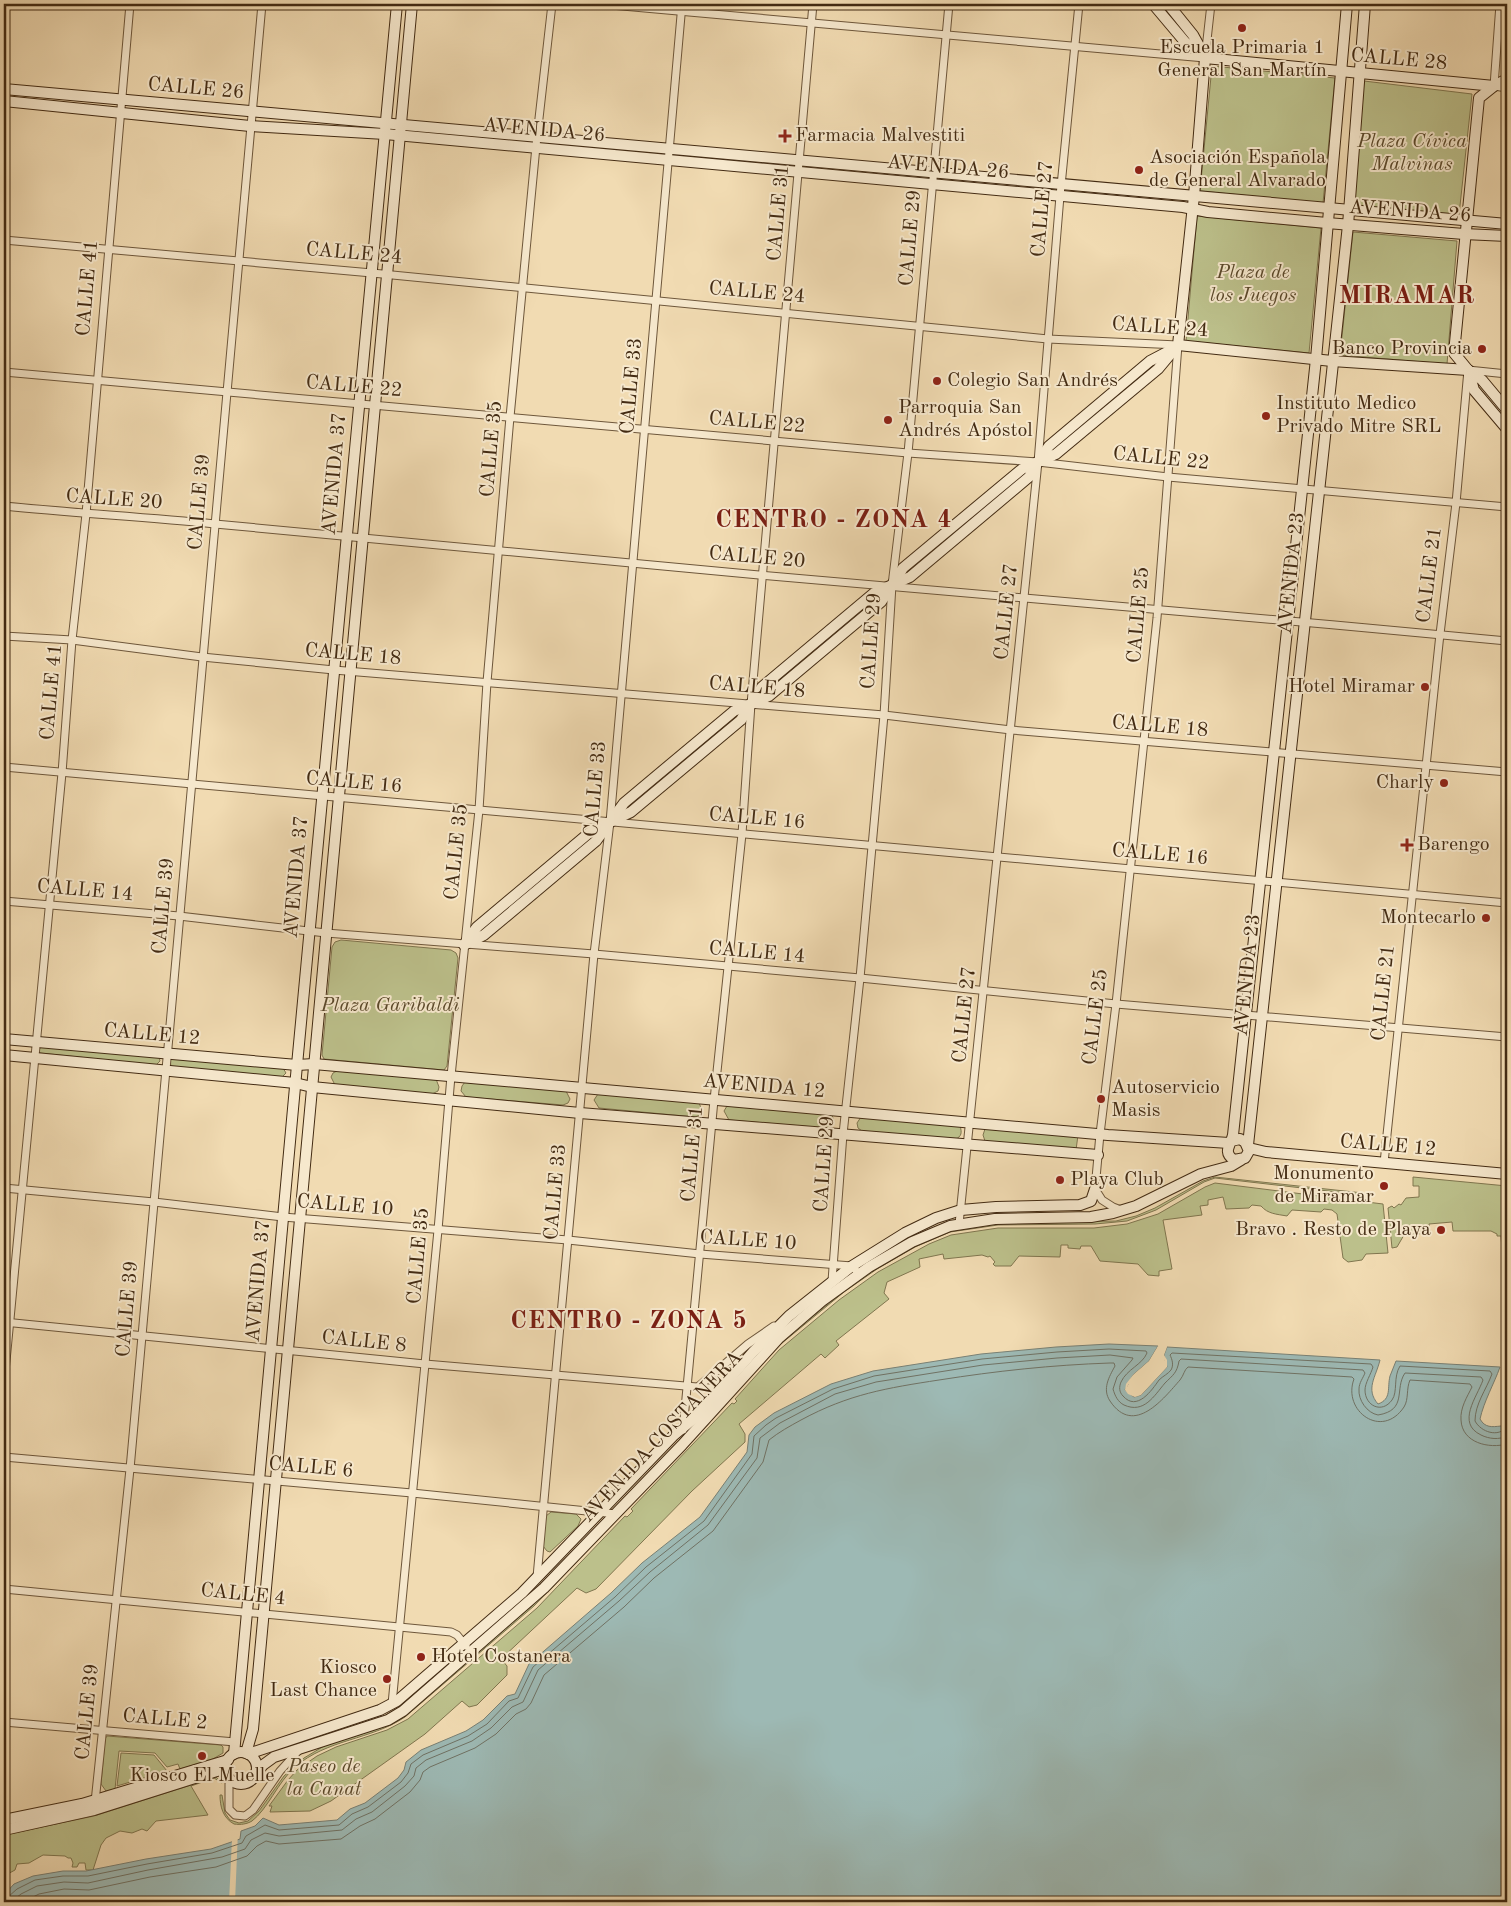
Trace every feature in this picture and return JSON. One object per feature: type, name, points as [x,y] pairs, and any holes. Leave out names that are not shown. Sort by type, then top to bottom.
[{"type":"main road","name":"AVENIDA 37","points":[[231,1757],[235,1742],[295,1082],[397,4]]},
{"type":"main road","name":"AVENIDA 37","points":[[247,1754],[252,1729],[288,1350],[412,4]]},
{"type":"main road","points":[[1153,4],[1185,42],[1205,58]]},
{"type":"main road","points":[[1168,4],[1194,35],[1205,58]]},
{"type":"main road","name":"AVENIDA 23","points":[[1230,1142],[1246,1015],[1316,359],[1347,4]]},
{"type":"main road","name":"AVENIDA 23","points":[[1248,1146],[1348,225],[1345,209],[1365,4]]},
{"type":"main road","name":"CALLE 28","points":[[1205,58],[1494,86]]},
{"type":"main road","name":"CALLE 25","points":[[1178,346],[1194,196],[1205,58]]},
{"type":"main road","points":[[1494,86],[1507,71]]},
{"type":"main road","points":[[1479,98],[1494,86],[1507,79]]},
{"type":"main road","points":[[1466,84],[1474,90],[1479,98],[1464,234],[1454,353],[1468,370],[1482,380],[1507,410]]},
{"type":"main road","name":"CALLE 26","points":[[4,89],[386,123]]},
{"type":"main road","name":"CALLE 26","points":[[4,101],[250,126],[385,134]]},
{"type":"main road","name":"AVENIDA 26","points":[[386,123],[1507,224]]},
{"type":"main road","name":"AVENIDA 26","points":[[385,134],[1183,207],[1208,212],[1348,225],[1507,236]]},
{"type":"main road","points":[[464,944],[484,920],[589,833],[610,822],[624,803],[734,711],[751,704],[762,687],[874,593],[892,585],[903,568],[1022,469],[1038,462],[1049,446],[1150,361],[1178,346]]},
{"type":"main road","name":"CALLE 24","points":[[1178,346],[1332,361],[1468,370]]},
{"type":"main road","points":[[1468,370],[1474,390],[1507,429]]},
{"type":"main road","name":"CALLE 12","points":[[4,1039],[297,1065]]},
{"type":"main road","name":"CALLE 12","points":[[4,1055],[295,1082]]},
{"type":"main road","name":"AVENIDA 12","points":[[297,1065],[314,1064],[1100,1134],[1230,1142]]},
{"type":"main road","name":"AVENIDA 12","points":[[295,1082],[312,1087],[580,1113],[1098,1155]]},
{"type":"main road","points":[[1240,1139],[1248,1146],[1248,1154],[1243,1159],[1234,1160],[1229,1156],[1227,1150],[1230,1142],[1240,1139]]},
{"type":"main road","name":"CALLE 12","points":[[1248,1146],[1266,1152],[1507,1174]]},
{"type":"main road","name":"CALLE 12","points":[[1243,1159],[1266,1152]]},
{"type":"main road","name":"AVENIDA COSTANERA","points":[[247,1754],[392,1704],[464,1643],[537,1577],[683,1429],[788,1316],[832,1281],[940,1229],[959,1224],[1002,1219],[1091,1217],[1125,1210],[1201,1174],[1231,1166],[1243,1159]]},
{"type":"main road","name":"AVENIDA COSTANERA","points":[[256,1774],[268,1760],[394,1718],[410,1705],[544,1588],[686,1441],[779,1338],[855,1270],[920,1225],[961,1210],[996,1207],[1080,1206],[1090,1201],[1095,1188]]},
{"type":"main road","points":[[4,1820],[95,1805],[231,1757],[247,1754],[256,1764],[256,1774],[251,1780],[243,1784],[236,1783],[220,1770],[95,1805],[4,1830]]},
{"type":"main road","points":[[228,1776],[225,1766],[231,1757]]},
{"type":"street","name":"CALLE 41","points":[[4,1382],[6,1322],[21,1190],[62,772],[72,640],[86,514],[96,379],[130,4]]},
{"type":"street","name":"CALLE 39","points":[[95,1805],[130,1469],[262,4]]},
{"type":"street","name":"CALLE 35","points":[[392,1704],[451,1076],[479,810],[487,682],[510,417],[537,136],[552,4]]},
{"type":"street","name":"CALLE 28","points":[[600,4],[681,7],[812,22],[1205,58]]},
{"type":"street","name":"CALLE 31","points":[[686,1441],[683,1429],[714,1100],[742,834],[762,575],[814,4]]},
{"type":"street","name":"CALLE 29","points":[[832,1281],[845,1112],[860,978],[884,715],[892,585],[908,453],[949,4]]},
{"type":"street","name":"CALLE 27","points":[[959,1224],[1038,462],[1061,184],[1080,4]]},
{"type":"street","name":"CALLE 25","points":[[1205,58],[1211,4]]},
{"type":"street","points":[[1494,86],[1500,4]]},
{"type":"street","name":"CALLE 33","points":[[537,1577],[594,954],[610,822],[681,7]]},
{"type":"street","name":"CALLE 28","points":[[1494,86],[1507,88]]},
{"type":"street","name":"CALLE 24","points":[[4,240],[387,274],[1048,339],[1178,346]]},
{"type":"street","name":"CALLE 25","points":[[1095,1188],[1157,610],[1178,346]]},
{"type":"street","name":"CALLE 24","points":[[1468,370],[1507,374]]},
{"type":"street","name":"CALLE 21","points":[[1384,1163],[1440,634],[1456,504],[1468,370]]},
{"type":"street","name":"CALLE 22","points":[[4,372],[908,453],[1038,462],[1168,477],[1302,488],[1456,504],[1507,507]]},
{"type":"street","name":"CALLE 20","points":[[4,506],[214,523],[499,551],[1157,610],[1304,621],[1507,641]]},
{"type":"street","name":"CALLE 18","points":[[4,636],[72,640],[202,657],[334,670],[884,715],[1011,730],[1507,772]]},
{"type":"street","name":"CALLE 16","points":[[4,767],[1507,903]]},
{"type":"street","name":"CALLE 14","points":[[4,901],[179,916],[309,932],[594,954],[1116,1004],[1507,1037]]},
{"type":"street","name":"CALLE 10","points":[[4,1188],[154,1202],[283,1217],[834,1264],[855,1270]]},
{"type":"street","points":[[1095,1188],[1106,1204],[1125,1210]]},
{"type":"street","points":[[698,1387],[748,1344],[788,1316]]},
{"type":"street","name":"CALLE 8","points":[[6,1322],[425,1364],[721,1389]]},
{"type":"street","name":"CALLE 6","points":[[4,1457],[412,1493],[616,1514]]},
{"type":"street","name":"CALLE 4","points":[[4,1589],[116,1598],[451,1632],[457,1635],[471,1652]]},
{"type":"street","name":"CALLE 2","points":[[4,1722],[235,1742]]},
{"type":"street","points":[[228,1776],[229,1809],[235,1815],[245,1816],[252,1810],[280,1770],[302,1748]]},
{"type":"green space","points":[[1212,66],[1335,78],[1323,203],[1200,191]]},
{"type":"green space","name":"Plaza Cívica Malvinas","points":[[1364,81],[1472,94],[1459,215],[1354,206]]},
{"type":"green space","name":"Plaza de los Juegos","points":[[1197,216],[1321,228],[1309,353],[1186,341]]},
{"type":"green space","points":[[1353,232],[1457,241],[1447,364],[1340,355]]},
{"type":"green space","name":"Plaza Garibaldi","points":[[341,940],[451,950],[456,953],[458,958],[447,1066],[444,1070],[324,1059],[322,1055],[332,947],[335,942]]},
{"type":"green space","points":[[41,1047],[159,1057],[160,1061],[156,1065],[40,1053]]},
{"type":"green space","points":[[170,1059],[283,1068],[286,1073],[282,1077],[171,1067]]},
{"type":"green space","points":[[337,1071],[436,1079],[439,1087],[438,1091],[432,1094],[335,1085],[331,1077]]},
{"type":"green space","points":[[465,1082],[566,1091],[570,1099],[568,1103],[563,1105],[466,1097],[461,1091]]},
{"type":"green space","points":[[598,1094],[699,1103],[702,1110],[700,1115],[695,1117],[599,1108],[594,1100]]},
{"type":"green space","points":[[727,1106],[832,1115],[834,1122],[832,1126],[826,1128],[729,1120],[724,1111]]},
{"type":"green space","points":[[861,1117],[960,1126],[961,1134],[955,1139],[862,1131],[858,1128],[857,1123]]},
{"type":"green space","points":[[985,1129],[1078,1135],[1076,1150],[985,1141],[983,1135]]},
{"type":"green space","points":[[1215,1177],[1363,1193],[1363,1195],[1215,1178],[1204,1182],[1156,1210],[1127,1221],[1095,1224],[998,1225],[950,1232],[915,1247],[877,1269],[844,1292],[776,1348],[701,1432],[534,1606],[405,1717],[378,1731],[335,1745],[308,1758],[289,1773],[263,1810],[252,1821],[244,1824],[234,1824],[230,1822],[225,1815],[220,1795],[222,1795],[225,1813],[230,1820],[239,1823],[248,1821],[259,1811],[284,1776],[304,1758],[324,1746],[404,1715],[533,1605],[670,1462],[783,1340],[861,1278],[914,1245],[950,1230],[998,1223],[1116,1221],[1136,1216],[1155,1208],[1203,1181]]},
{"type":"green space","points":[[1413,1177],[1507,1186],[1507,1276],[1504,1276],[1501,1236],[1497,1236],[1497,1234],[1491,1231],[1453,1231],[1452,1222],[1429,1224],[1430,1233],[1404,1235],[1397,1247],[1392,1248],[1388,1208],[1401,1205],[1406,1198],[1419,1197],[1419,1186],[1413,1186]]},
{"type":"green space","name":"Paseo de la Canat","points":[[1215,1183],[1383,1204],[1388,1253],[1366,1254],[1362,1260],[1348,1262],[1343,1258],[1337,1214],[1332,1210],[1324,1209],[1321,1212],[1292,1210],[1287,1216],[1269,1212],[1261,1206],[1252,1205],[1249,1208],[1226,1209],[1223,1197],[1208,1200],[1208,1205],[1200,1206],[1202,1215],[1163,1220],[1172,1269],[1159,1271],[1159,1276],[1148,1275],[1138,1264],[1100,1261],[1091,1246],[1081,1246],[1080,1249],[1061,1245],[1060,1257],[1019,1256],[1011,1266],[995,1266],[993,1264],[995,1262],[990,1256],[982,1255],[944,1259],[943,1254],[919,1259],[920,1267],[887,1282],[884,1293],[889,1299],[836,1341],[839,1345],[825,1358],[821,1354],[739,1424],[745,1434],[745,1442],[692,1491],[596,1589],[586,1593],[577,1588],[501,1659],[507,1666],[507,1675],[477,1705],[469,1707],[462,1701],[425,1734],[331,1801],[310,1811],[270,1812],[272,1806],[269,1806],[297,1770],[317,1756],[336,1747],[387,1730],[408,1719],[537,1608],[625,1516],[627,1517],[633,1511],[631,1509],[732,1403],[734,1404],[737,1401],[735,1399],[779,1350],[839,1300],[878,1272],[929,1244],[951,1235],[998,1228],[1094,1228],[1127,1224],[1158,1214]]},
{"type":"green space","points":[[551,1512],[576,1514],[581,1519],[578,1526],[550,1552],[543,1546],[546,1516]]},
{"type":"green space","points":[[107,1736],[221,1745],[223,1753],[213,1759],[180,1769],[178,1764],[167,1767],[155,1753],[119,1751],[115,1789],[106,1791],[101,1784],[105,1739]]},
{"type":"green space","points":[[121,1753],[154,1755],[167,1771],[117,1786]]},
{"type":"green space","points":[[216,1777],[222,1783],[214,1778],[191,1786],[208,1815],[156,1821],[147,1831],[142,1829],[132,1833],[120,1831],[106,1838],[101,1845],[93,1870],[86,1870],[85,1863],[79,1863],[77,1867],[72,1867],[71,1858],[65,1856],[43,1855],[29,1863],[17,1864],[15,1870],[4,1876],[4,1835],[94,1816]]},
{"type":"water","points":[[1109,1344],[1158,1346],[1149,1361],[1133,1375],[1125,1390],[1134,1397],[1141,1395],[1167,1367],[1164,1355],[1167,1347],[1380,1360],[1372,1388],[1374,1399],[1378,1404],[1387,1396],[1390,1376],[1396,1361],[1500,1367],[1480,1419],[1484,1424],[1492,1427],[1501,1426],[1507,1419],[1507,1902],[4,1902],[4,1895],[14,1884],[33,1876],[63,1871],[86,1871],[211,1849],[240,1839],[241,1831],[255,1826],[263,1818],[279,1825],[337,1820],[350,1809],[365,1803],[398,1778],[404,1770],[406,1762],[421,1750],[466,1731],[483,1720],[507,1696],[515,1694],[529,1664],[611,1593],[642,1563],[700,1517],[747,1452],[749,1435],[755,1427],[774,1413],[831,1384],[873,1371],[981,1354]]},
{"type":"pier","points":[[1158,1346],[1160,1347],[1151,1363],[1135,1377],[1127,1389],[1135,1394],[1148,1384],[1164,1366],[1165,1361],[1161,1355],[1165,1347],[1167,1347],[1164,1355],[1167,1360],[1167,1367],[1141,1395],[1135,1397],[1128,1394],[1125,1390],[1126,1384],[1149,1361]]},
{"type":"pier","points":[[238,1831],[235,1902],[229,1902],[232,1839],[237,1837]]},
{"type":"place","name":"Escuela Primaria 1 General San Martín","points":[[1242,28]]},
{"type":"place","name":"Farmacia Malvestiti","points":[[785,136]]},
{"type":"place","name":"Asociación Española de General Alvarado","points":[[1139,170]]},
{"type":"place","name":"Banco Provincia","points":[[1482,349]]},
{"type":"place","name":"Colegio San Andrés","points":[[937,381]]},
{"type":"place","name":"Instituto Medico Privado Mitre SRL","points":[[1266,416]]},
{"type":"place","name":"Parroquia San Andrés Apóstol","points":[[888,420]]},
{"type":"place","name":"Hotel Miramar","points":[[1425,687]]},
{"type":"place","name":"Charly","points":[[1444,783]]},
{"type":"place","name":"Barengo","points":[[1407,845]]},
{"type":"place","name":"Montecarlo","points":[[1486,918]]},
{"type":"place","name":"Autoservicio Masis","points":[[1101,1099]]},
{"type":"place","name":"Playa Club","points":[[1060,1180]]},
{"type":"place","name":"Monumento de Miramar","points":[[1384,1186]]},
{"type":"place","name":"Bravo . Resto de Playa","points":[[1441,1230]]},
{"type":"place","name":"Hotel Costanera","points":[[421,1657]]},
{"type":"place","name":"Kiosco Last Chance","points":[[387,1679]]},
{"type":"place","name":"Kiosco El Muelle","points":[[202,1756]]},
{"type":"district","name":"MIRAMAR","points":[[1407,296]]},
{"type":"district","name":"CENTRO - ZONA 4","points":[[834,520]]},
{"type":"district","name":"CENTRO - ZONA 5","points":[[629,1321]]}]
